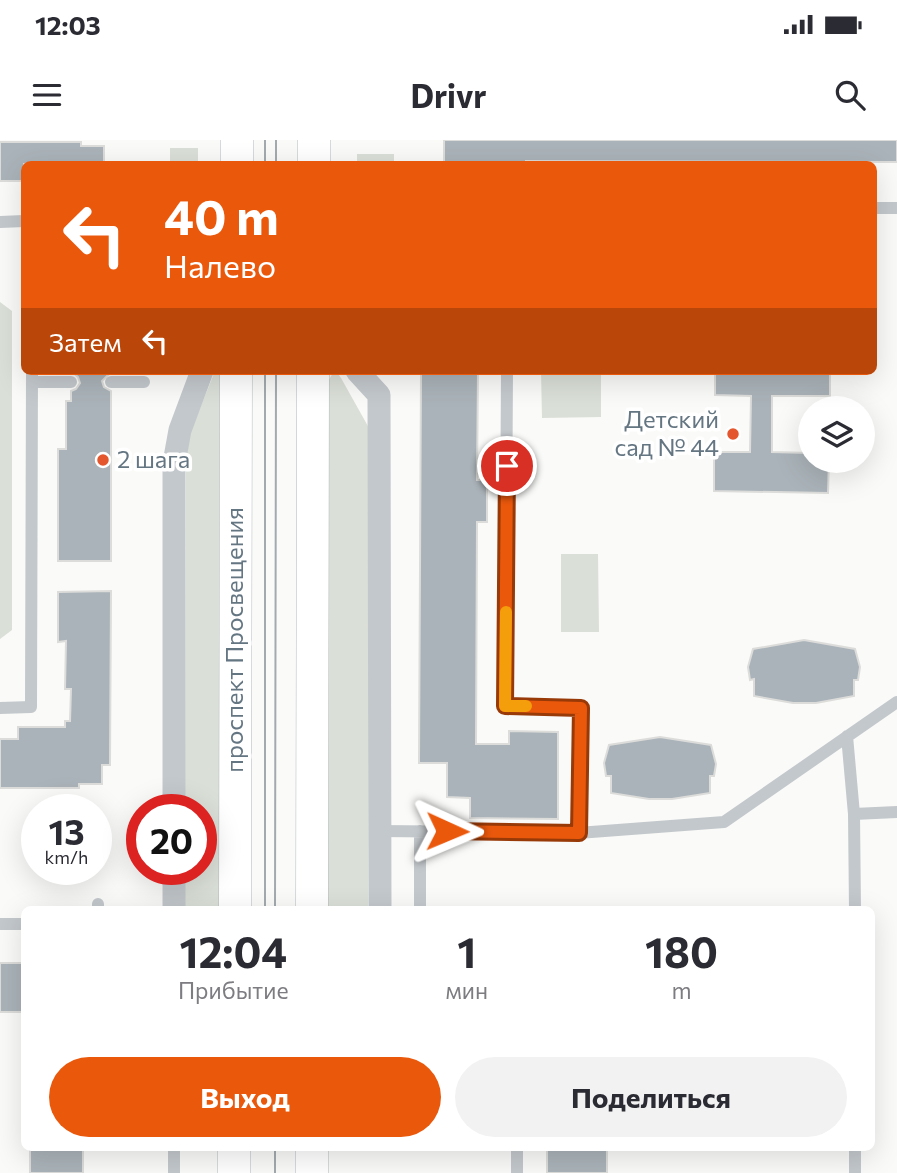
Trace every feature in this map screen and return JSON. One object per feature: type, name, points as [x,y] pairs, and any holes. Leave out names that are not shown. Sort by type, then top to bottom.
[{"type":"main road","points":[[237,140],[237,161]]},
{"type":"main road","points":[[314,140],[314,161]]},
{"type":"main road","name":"проспект Просвещения","points":[[235,906],[236,375]]},
{"type":"main road","points":[[312,906],[313,375]]},
{"type":"main road","points":[[234,1151],[234,1173]]},
{"type":"main road","points":[[312,1151],[312,1173]]},
{"type":"street","points":[[174,794],[174,463],[180,430],[201,375]]},
{"type":"street","points":[[361,375],[379,395],[380,906]]},
{"type":"street","points":[[174,885],[174,906]]},
{"type":"lane","points":[[877,208],[897,208]]},
{"type":"lane","points":[[0,222],[21,221]]},
{"type":"lane","points":[[507,375],[505,706],[581,708],[579,833]]},
{"type":"lane","points":[[0,708],[32,707],[32,376],[71,382]]},
{"type":"lane","points":[[111,382],[144,382]]},
{"type":"lane","points":[[380,831],[579,833],[724,822],[897,702]]},
{"type":"lane","points":[[847,736],[855,814],[855,906]]},
{"type":"lane","points":[[855,814],[897,812]]},
{"type":"lane","points":[[420,831],[420,906]]},
{"type":"lane","points":[[0,924],[21,924]]},
{"type":"lane","points":[[174,1151],[174,1173]]},
{"type":"lane","points":[[517,1151],[517,1173]]},
{"type":"lane","points":[[855,1151],[855,1173]]},
{"type":"shaded area","points":[[170,148],[198,148],[198,161],[170,161]]},
{"type":"shaded area","points":[[357,154],[394,154],[394,161],[357,161]]},
{"type":"shaded area","points":[[0,302],[12,311],[12,630],[0,639]]},
{"type":"shaded area","points":[[213,375],[224,375],[225,906],[184,906],[185,885],[217,885],[217,794],[185,794],[186,459],[190,433]]},
{"type":"shaded area","points":[[332,375],[339,375],[370,434],[368,906],[327,906],[328,381]]},
{"type":"shaded area","points":[[541,375],[601,375],[601,417],[542,418]]},
{"type":"shaded area","points":[[561,554],[598,554],[599,632],[561,632]]},
{"type":"building","points":[[444,140],[897,140],[897,162],[444,161]]},
{"type":"building","points":[[0,142],[81,142],[81,146],[104,146],[104,161],[21,161],[21,181],[0,181]]},
{"type":"building","points":[[76,375],[108,375],[102,381],[104,387],[111,391],[111,561],[58,561],[58,449],[66,449],[66,401],[71,401],[71,391],[80,383]]},
{"type":"building","points":[[421,375],[478,375],[477,480],[487,480],[487,522],[477,522],[476,744],[509,744],[509,731],[558,732],[558,819],[470,818],[470,798],[447,797],[447,763],[419,763]]},
{"type":"building","points":[[715,375],[830,375],[830,396],[772,396],[772,452],[798,453],[798,473],[829,473],[828,493],[714,491],[714,452],[750,452],[751,396],[715,395]]},
{"type":"building","points":[[111,591],[110,765],[102,765],[102,784],[79,784],[79,788],[0,788],[0,739],[18,739],[18,727],[65,727],[65,721],[70,721],[71,689],[65,689],[66,641],[58,642],[58,592]]},
{"type":"building","points":[[804,640],[855,649],[860,667],[858,680],[854,680],[854,696],[816,703],[793,703],[754,696],[754,679],[750,680],[748,667],[753,649]]},
{"type":"building","points":[[660,737],[711,745],[716,764],[714,776],[710,776],[710,793],[672,799],[649,799],[611,793],[611,776],[606,776],[604,763],[609,745]]},
{"type":"building","points":[[0,963],[21,963],[21,1012],[0,1012]]},
{"type":"building","points":[[30,1151],[83,1151],[83,1173],[30,1173]]},
{"type":"building","points":[[547,1151],[607,1151],[607,1173],[547,1173]]},
{"type":"tram line","points":[[265,140],[265,161]]},
{"type":"tram line","points":[[276,140],[276,161]]},
{"type":"tram line","points":[[265,375],[265,906]]},
{"type":"tram line","points":[[275,906],[276,375]]},
{"type":"tram line","points":[[275,1151],[275,1173]]},
{"type":"slow traffic","points":[[506,612],[505,706],[526,706]]},
{"type":"place","name":"Детский сад № 44","points":[[733,434]]},
{"type":"place","name":"2 шага","points":[[103,460]]},
{"type":"route","points":[[447,831],[579,833],[581,708],[505,706],[507,466]]}]
